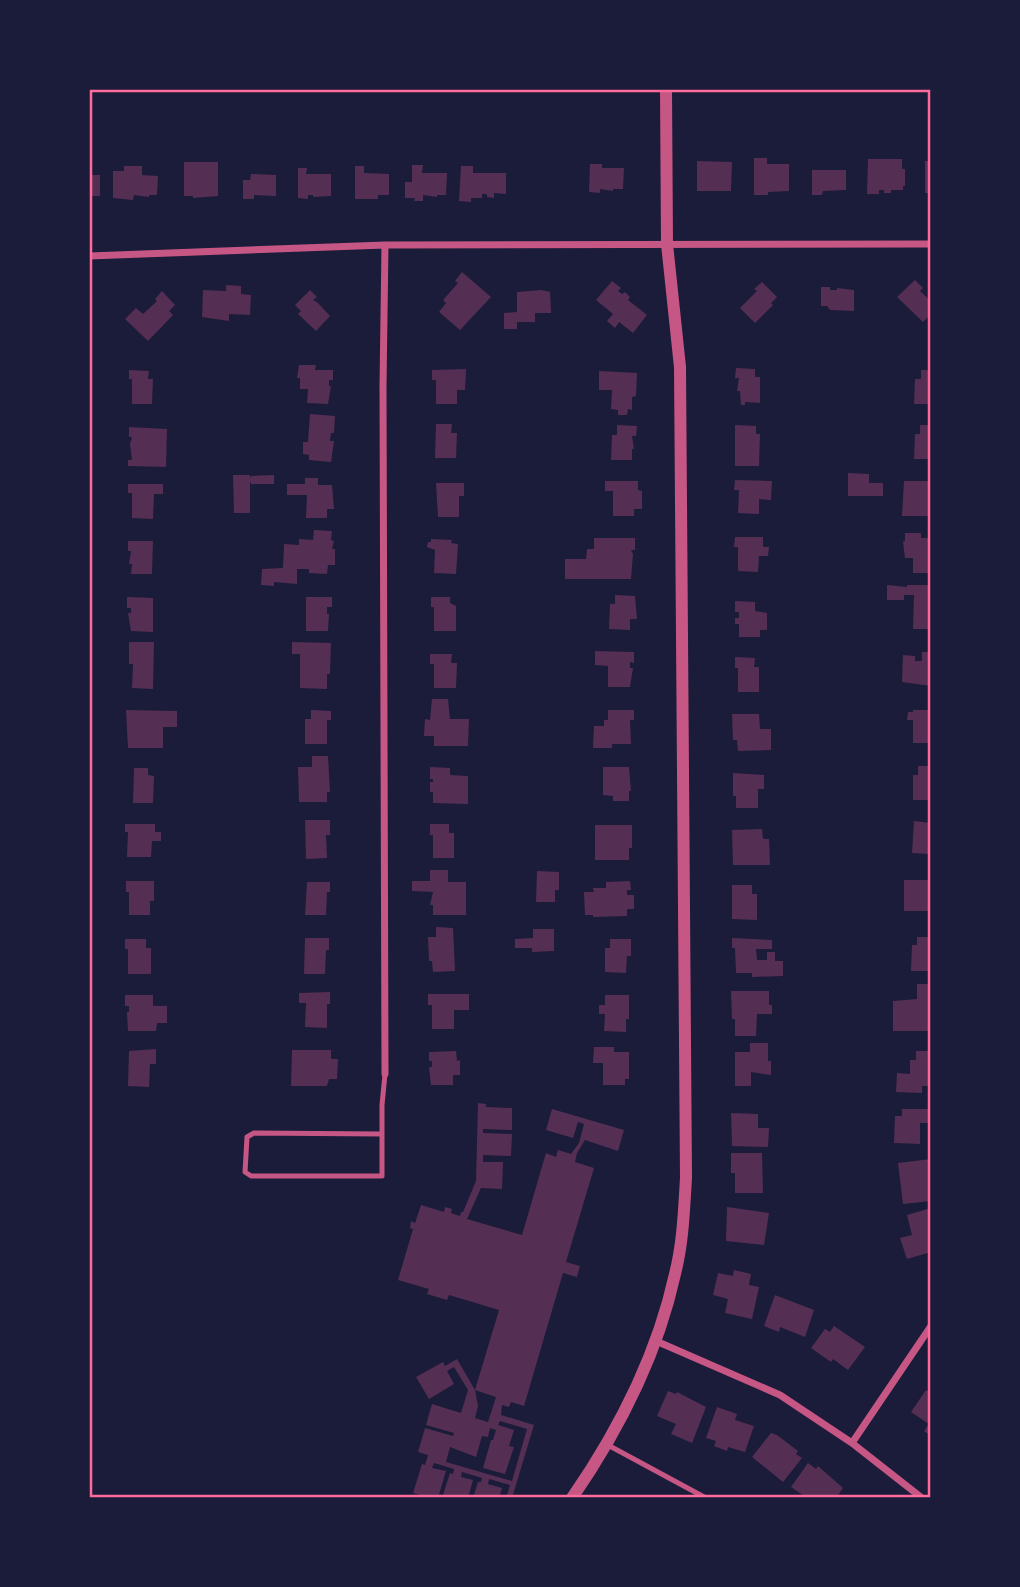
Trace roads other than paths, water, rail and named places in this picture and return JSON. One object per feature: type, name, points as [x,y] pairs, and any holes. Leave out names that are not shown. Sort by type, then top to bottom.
[{"type":"street","points":[[572,1498],[606,1444],[645,1369],[656,1341],[676,1273],[686,1178],[680,367],[667,244],[666,89]]},
{"type":"street","points":[[89,256],[385,245],[931,244]]},
{"type":"street","points":[[385,245],[383,386],[386,1074]]},
{"type":"street","points":[[852,1443],[931,1326]]},
{"type":"street","points":[[656,1341],[780,1395],[852,1443],[922,1498]]},
{"type":"lane","points":[[382,1134],[254,1133],[247,1137],[245,1172],[251,1176],[382,1176],[382,1134],[382,1105],[386,1074]]},
{"type":"lane","points":[[606,1444],[706,1498]]}]
